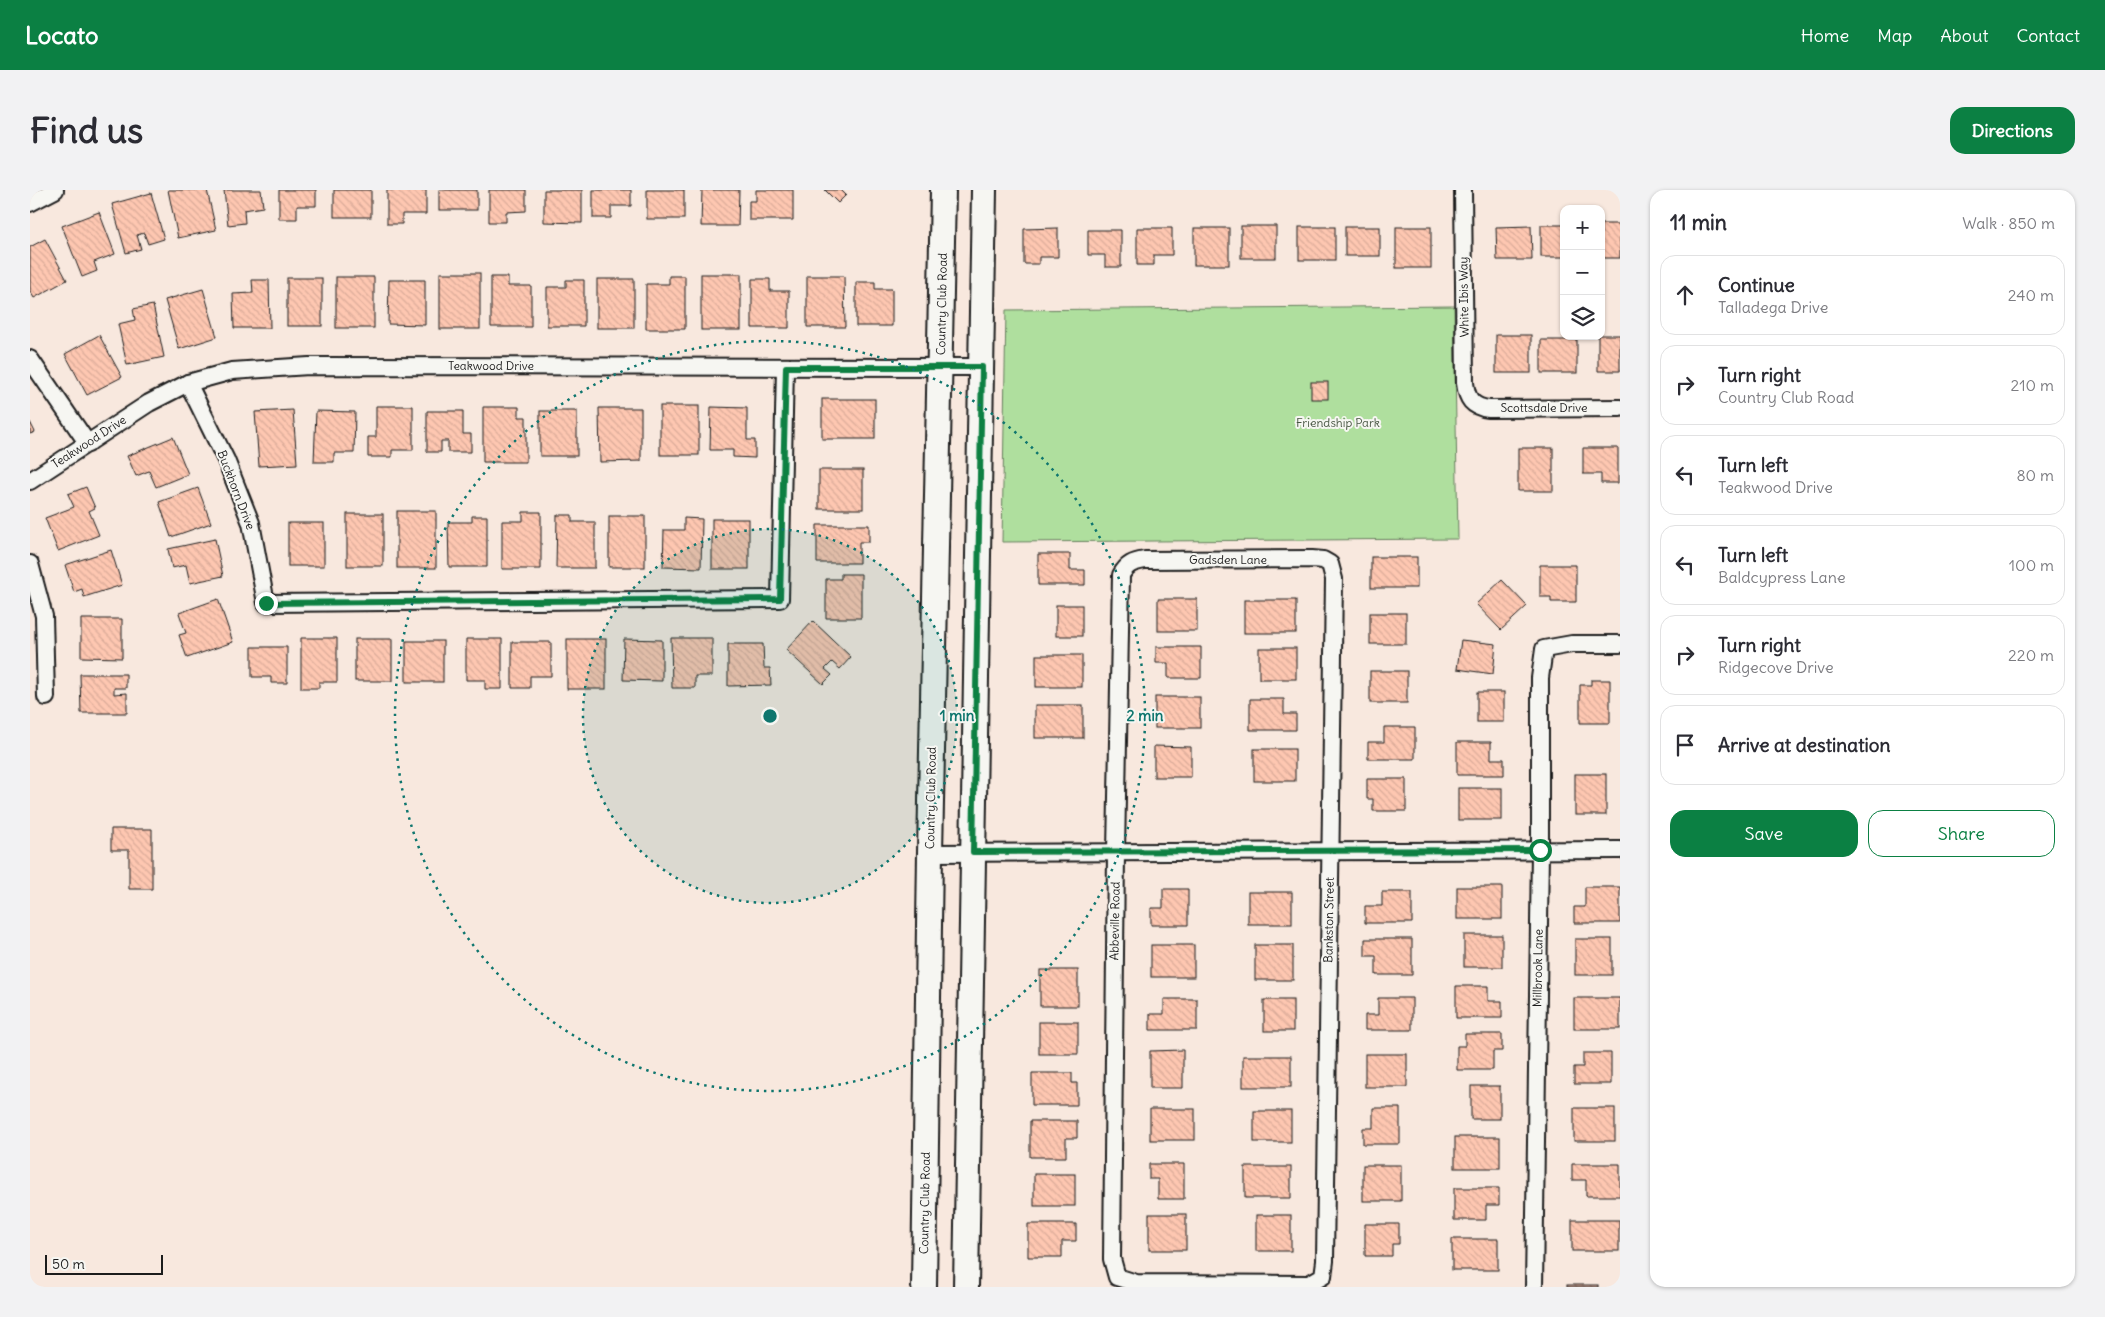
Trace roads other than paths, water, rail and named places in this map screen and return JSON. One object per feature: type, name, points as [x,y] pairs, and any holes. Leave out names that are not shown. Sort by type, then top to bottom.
[{"type":"main road","name":"Country Club Road","points":[[924,1287],[930,853],[943,190]]},
{"type":"main road","points":[[966,1287],[984,190]]},
{"type":"street","points":[[30,203],[55,190]]},
{"type":"street","name":"White Ibis Way","points":[[1463,190],[1464,383],[1470,402]]},
{"type":"street","points":[[30,359],[88,444]]},
{"type":"street","name":"Teakwood Drive","points":[[30,481],[149,403],[188,383],[232,371],[309,366],[982,367]]},
{"type":"street","name":"Buckhorn Drive","points":[[188,383],[226,460],[251,523],[266,603],[780,599],[786,367]]},
{"type":"street","name":"Scottsdale Drive","points":[[1470,402],[1478,408],[1489,409],[1620,408]]},
{"type":"street","name":"Gadsden Lane","points":[[1126,566],[1134,561],[1145,560],[1312,559],[1323,560],[1330,564]]},
{"type":"street","points":[[30,564],[44,616],[46,698]]},
{"type":"street","name":"Bankston Street","points":[[1323,1276],[1325,1261],[1334,579],[1330,564]]},
{"type":"street","name":"Abbeville Road","points":[[1126,566],[1121,575],[1120,586],[1112,1260],[1117,1277],[1136,1283],[1309,1284],[1323,1276]]},
{"type":"street","name":"Millbrook Lane","points":[[1534,1287],[1540,850],[1540,678],[1544,649],[1572,644],[1620,644]]},
{"type":"street","points":[[930,853],[1620,850]]},
{"type":"park label","name":"Friendship Park","points":[[1338,423]]}]
